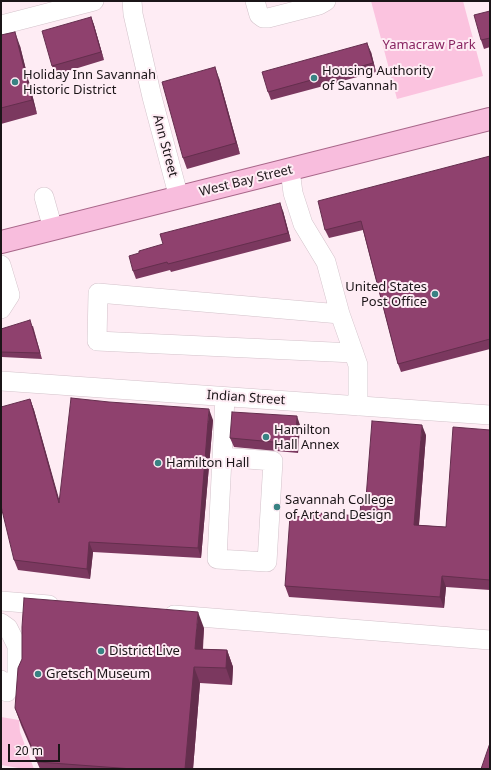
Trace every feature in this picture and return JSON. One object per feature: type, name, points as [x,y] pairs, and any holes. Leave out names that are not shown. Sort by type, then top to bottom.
[{"type":"main road","name":"West Bay Street","points":[[1,242],[490,120]]},
{"type":"street","points":[[1,25],[94,1]]},
{"type":"street","name":"Ann Street","points":[[132,1],[133,14],[152,97],[179,198]]},
{"type":"street","points":[[255,1],[259,15],[263,18],[268,18],[319,5],[326,1]]},
{"type":"street","points":[[290,170],[293,193],[303,224],[326,262],[340,314],[358,365],[358,406]]},
{"type":"street","points":[[44,197],[53,229]]},
{"type":"street","points":[[1,265],[10,295],[1,309]]},
{"type":"street","points":[[340,314],[98,293],[97,341],[354,352]]},
{"type":"street","name":"Indian Street","points":[[1,381],[490,415]]},
{"type":"street","points":[[222,457],[273,460],[268,562],[217,559],[222,457],[225,397]]},
{"type":"street","points":[[1,601],[60,606]]},
{"type":"street","points":[[153,613],[490,640]]},
{"type":"street","points":[[1,623],[8,628],[17,646],[17,674],[7,692],[1,680]]},
{"type":"green space","name":"Yamacraw Park","points":[[371,1],[463,1],[483,76],[397,99]]},
{"type":"green space","points":[[1,717],[19,720],[20,732],[34,769],[24,769],[1,765]]},
{"type":"building","points":[[490,11],[490,38],[481,40],[474,15]]},
{"type":"building","points":[[91,17],[101,52],[52,66],[42,31]]},
{"type":"building","name":"Holiday Inn Savannah Historic District","points":[[15,32],[32,100],[1,108],[1,35]]},
{"type":"building","points":[[367,43],[373,63],[268,92],[262,72]]},
{"type":"building","points":[[215,67],[236,143],[183,158],[162,82]]},
{"type":"building","name":"United States Post Office","points":[[490,156],[490,339],[398,364],[361,221],[325,230],[318,201]]},
{"type":"building","points":[[280,203],[288,233],[168,264],[167,262],[133,271],[129,256],[139,253],[139,251],[163,244],[160,234]]},
{"type":"building","points":[[30,320],[40,353],[1,352],[1,329]]},
{"type":"building","points":[[71,398],[209,409],[198,548],[89,542],[87,569],[14,560],[1,506],[1,407],[30,399],[59,503]]},
{"type":"building","name":"Hamilton Hall Annex","points":[[232,412],[297,416],[295,444],[230,438]]},
{"type":"building","points":[[372,421],[422,425],[414,525],[446,527],[453,427],[490,430],[490,580],[442,576],[440,597],[285,586],[290,516],[305,517],[305,512],[360,516],[361,498],[366,498]]},
{"type":"building","name":"District Live","points":[[24,598],[198,612],[195,649],[227,650],[226,668],[194,667],[185,769],[133,769],[38,762],[15,708],[18,668],[22,659]]},
{"type":"building","points":[[490,743],[490,769],[481,769]]},
{"type":"place","name":"Housing Authority of Savannah","points":[[314,78]]},
{"type":"place","name":"Holiday Inn Savannah Historic District","points":[[15,82]]},
{"type":"place","name":"United States Post Office","points":[[435,294]]},
{"type":"place","name":"Hamilton Hall Annex","points":[[266,437]]},
{"type":"place","name":"Hamilton Hall","points":[[158,463]]},
{"type":"place","name":"Savannah College of Art and Design","points":[[277,507]]},
{"type":"place","name":"District Live","points":[[101,651]]},
{"type":"place","name":"Gretsch Museum","points":[[38,674]]}]
